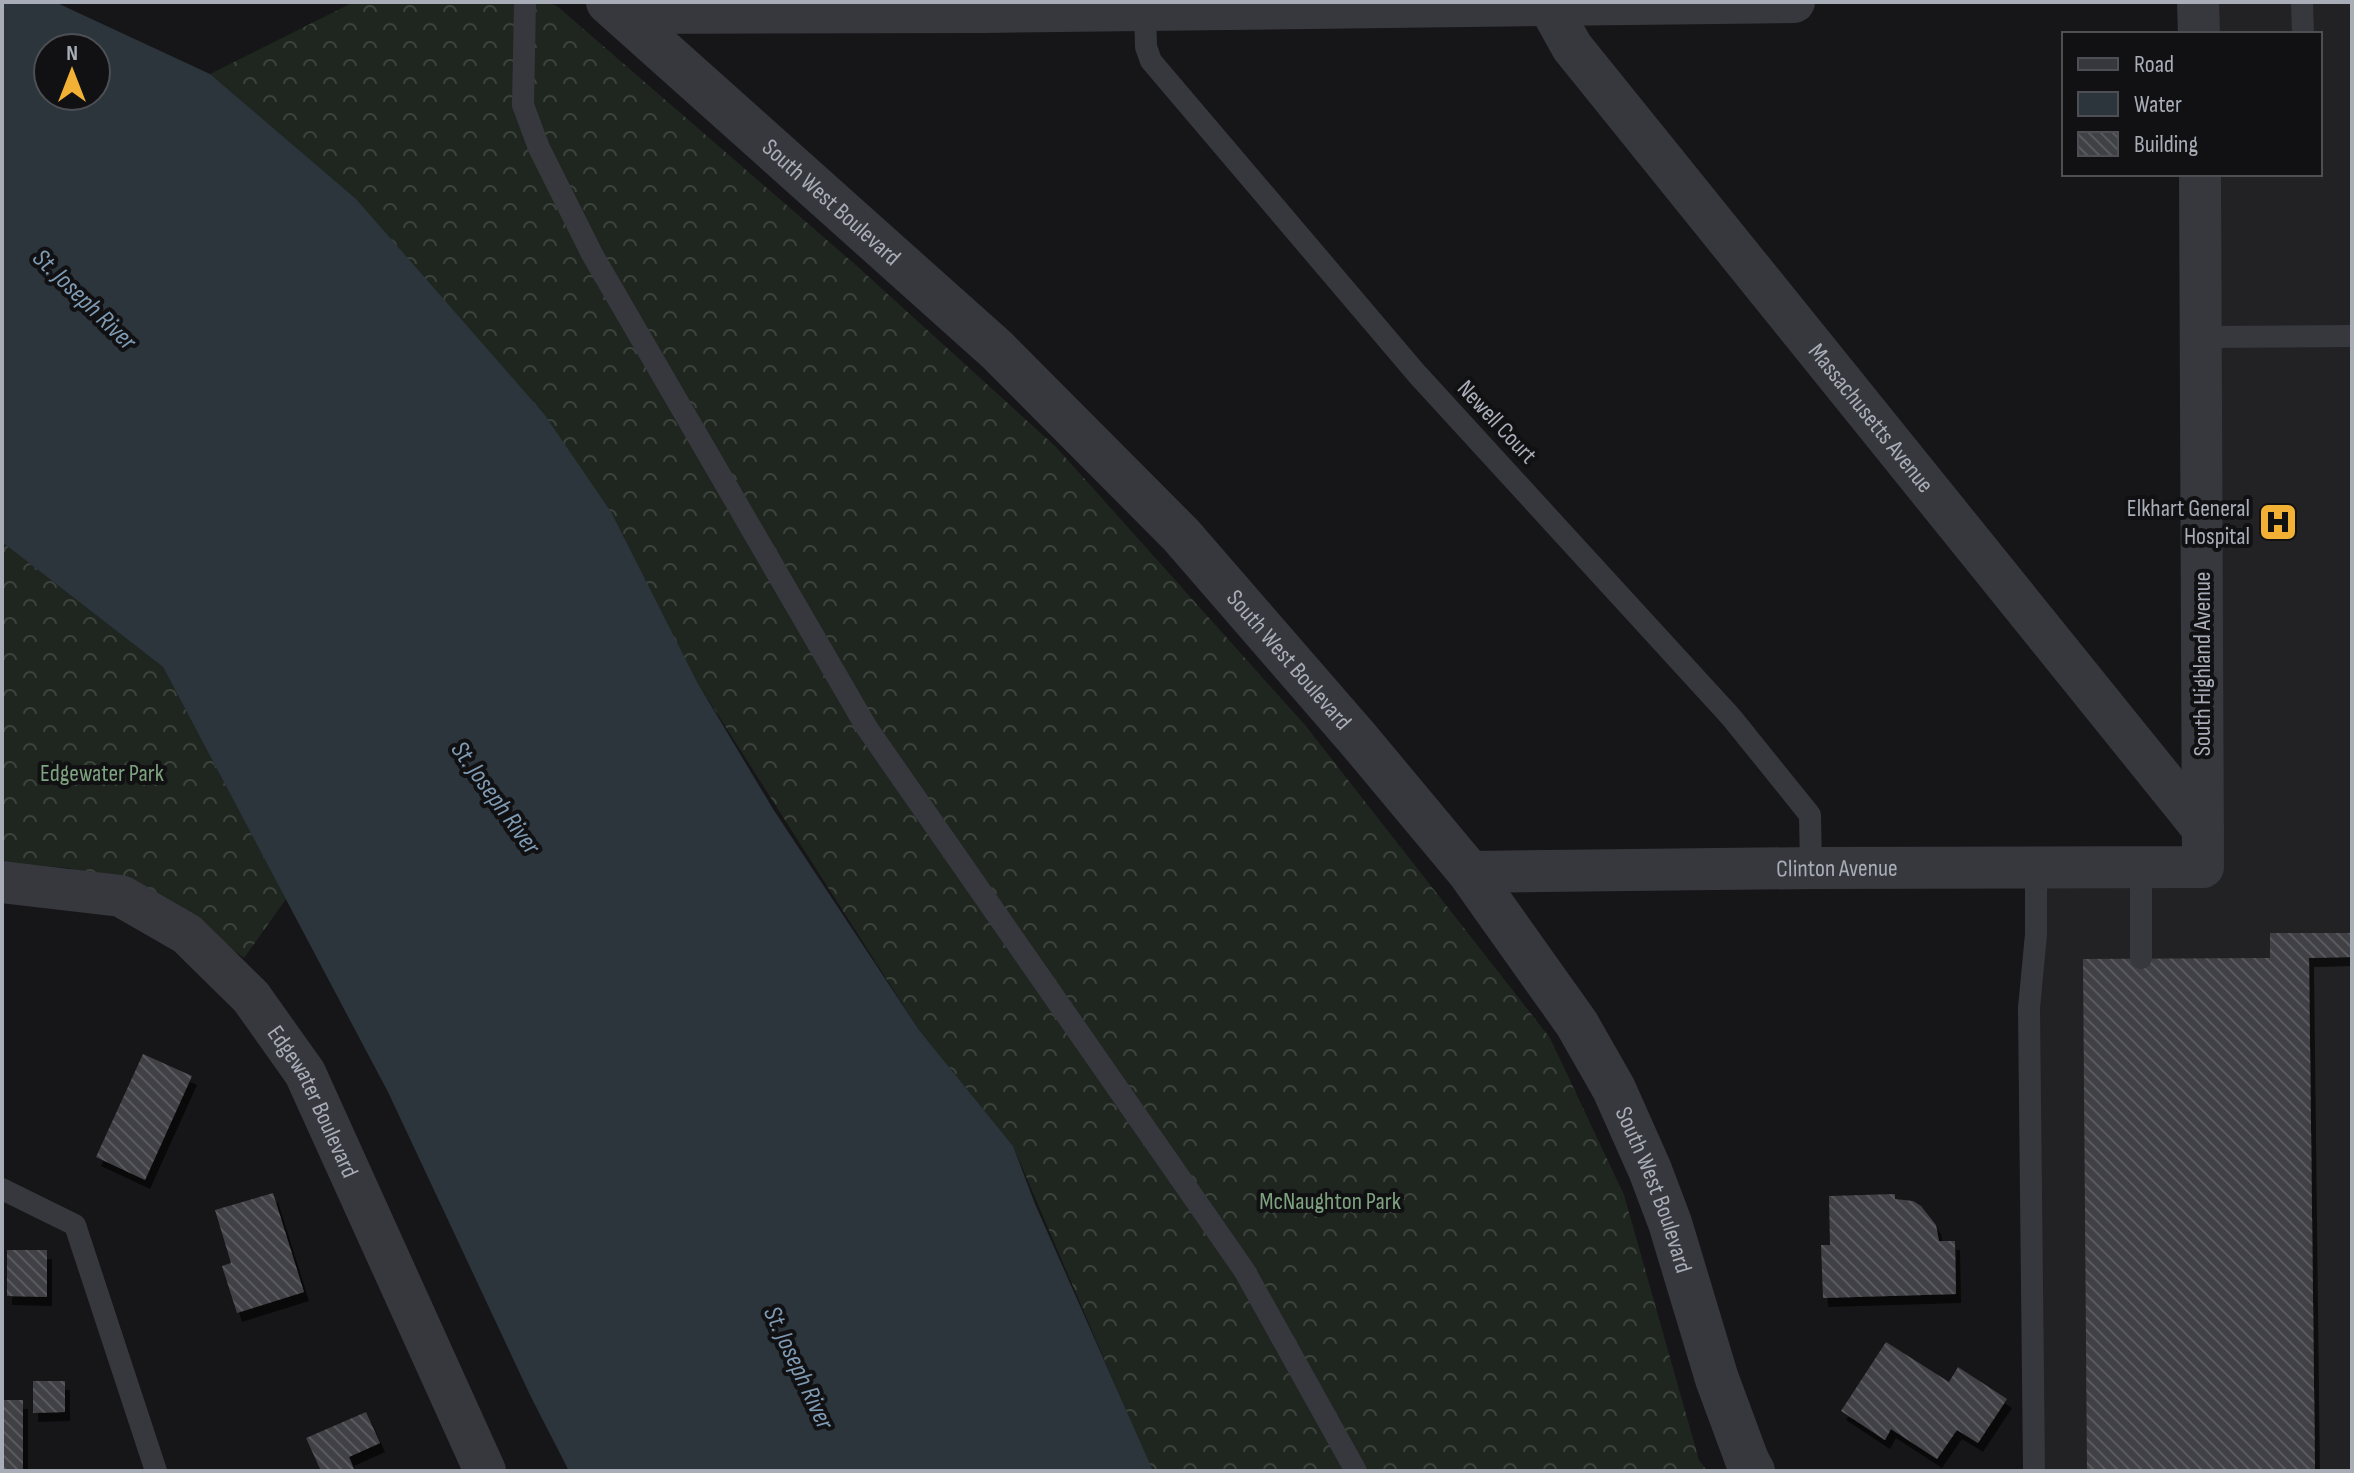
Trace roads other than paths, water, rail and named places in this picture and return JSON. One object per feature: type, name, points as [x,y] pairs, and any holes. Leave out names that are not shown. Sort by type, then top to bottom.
[{"type":"street","points":[[615,8],[1145,9],[1794,2]]},
{"type":"street","points":[[2198,2],[2199,32]]},
{"type":"street","name":"Massachusetts Avenue","points":[[1548,3],[1572,47],[2203,848]]},
{"type":"street","name":"South West Boulevard","points":[[615,8],[997,350],[1181,535],[1469,872],[1577,1024],[1614,1089],[1670,1223],[1717,1379],[1753,1471]]},
{"type":"street","name":"South Highland Avenue","points":[[2200,176],[2203,848]]},
{"type":"street","name":"Clinton Avenue","points":[[1469,872],[2141,868],[2203,848]]},
{"type":"street","name":"Edgewater Boulevard","points":[[2,882],[121,896],[187,934],[251,997],[305,1073],[485,1471]]},
{"type":"lane","points":[[525,2],[523,105],[539,148],[592,254],[867,728],[1244,1270],[1356,1471]]},
{"type":"lane","points":[[2302,2],[2303,32]]},
{"type":"lane","name":"Newell Court","points":[[1145,9],[1146,47],[1151,61],[1417,374],[1731,717],[1810,815],[1811,868]]},
{"type":"lane","points":[[2201,337],[2352,336]]},
{"type":"lane","points":[[2034,1471],[2029,1008],[2036,934],[2036,868]]},
{"type":"lane","points":[[2141,868],[2141,958]]},
{"type":"lane","points":[[2,1189],[75,1225],[156,1471]]},
{"type":"water","name":"St. Joseph River","points":[[2,2],[55,2],[210,74],[356,199],[544,414],[611,512],[697,682],[773,809],[919,1030],[1013,1146],[1035,1204],[1153,1471],[569,1471],[388,1092],[163,667],[2,542]]},
{"type":"place","name":"Elkhart General Hospital","points":[[2278,522]]},
{"type":"park label","name":"Edgewater Park","points":[[102,773]]},
{"type":"park label","name":"McNaughton Park","points":[[1330,1201]]}]
